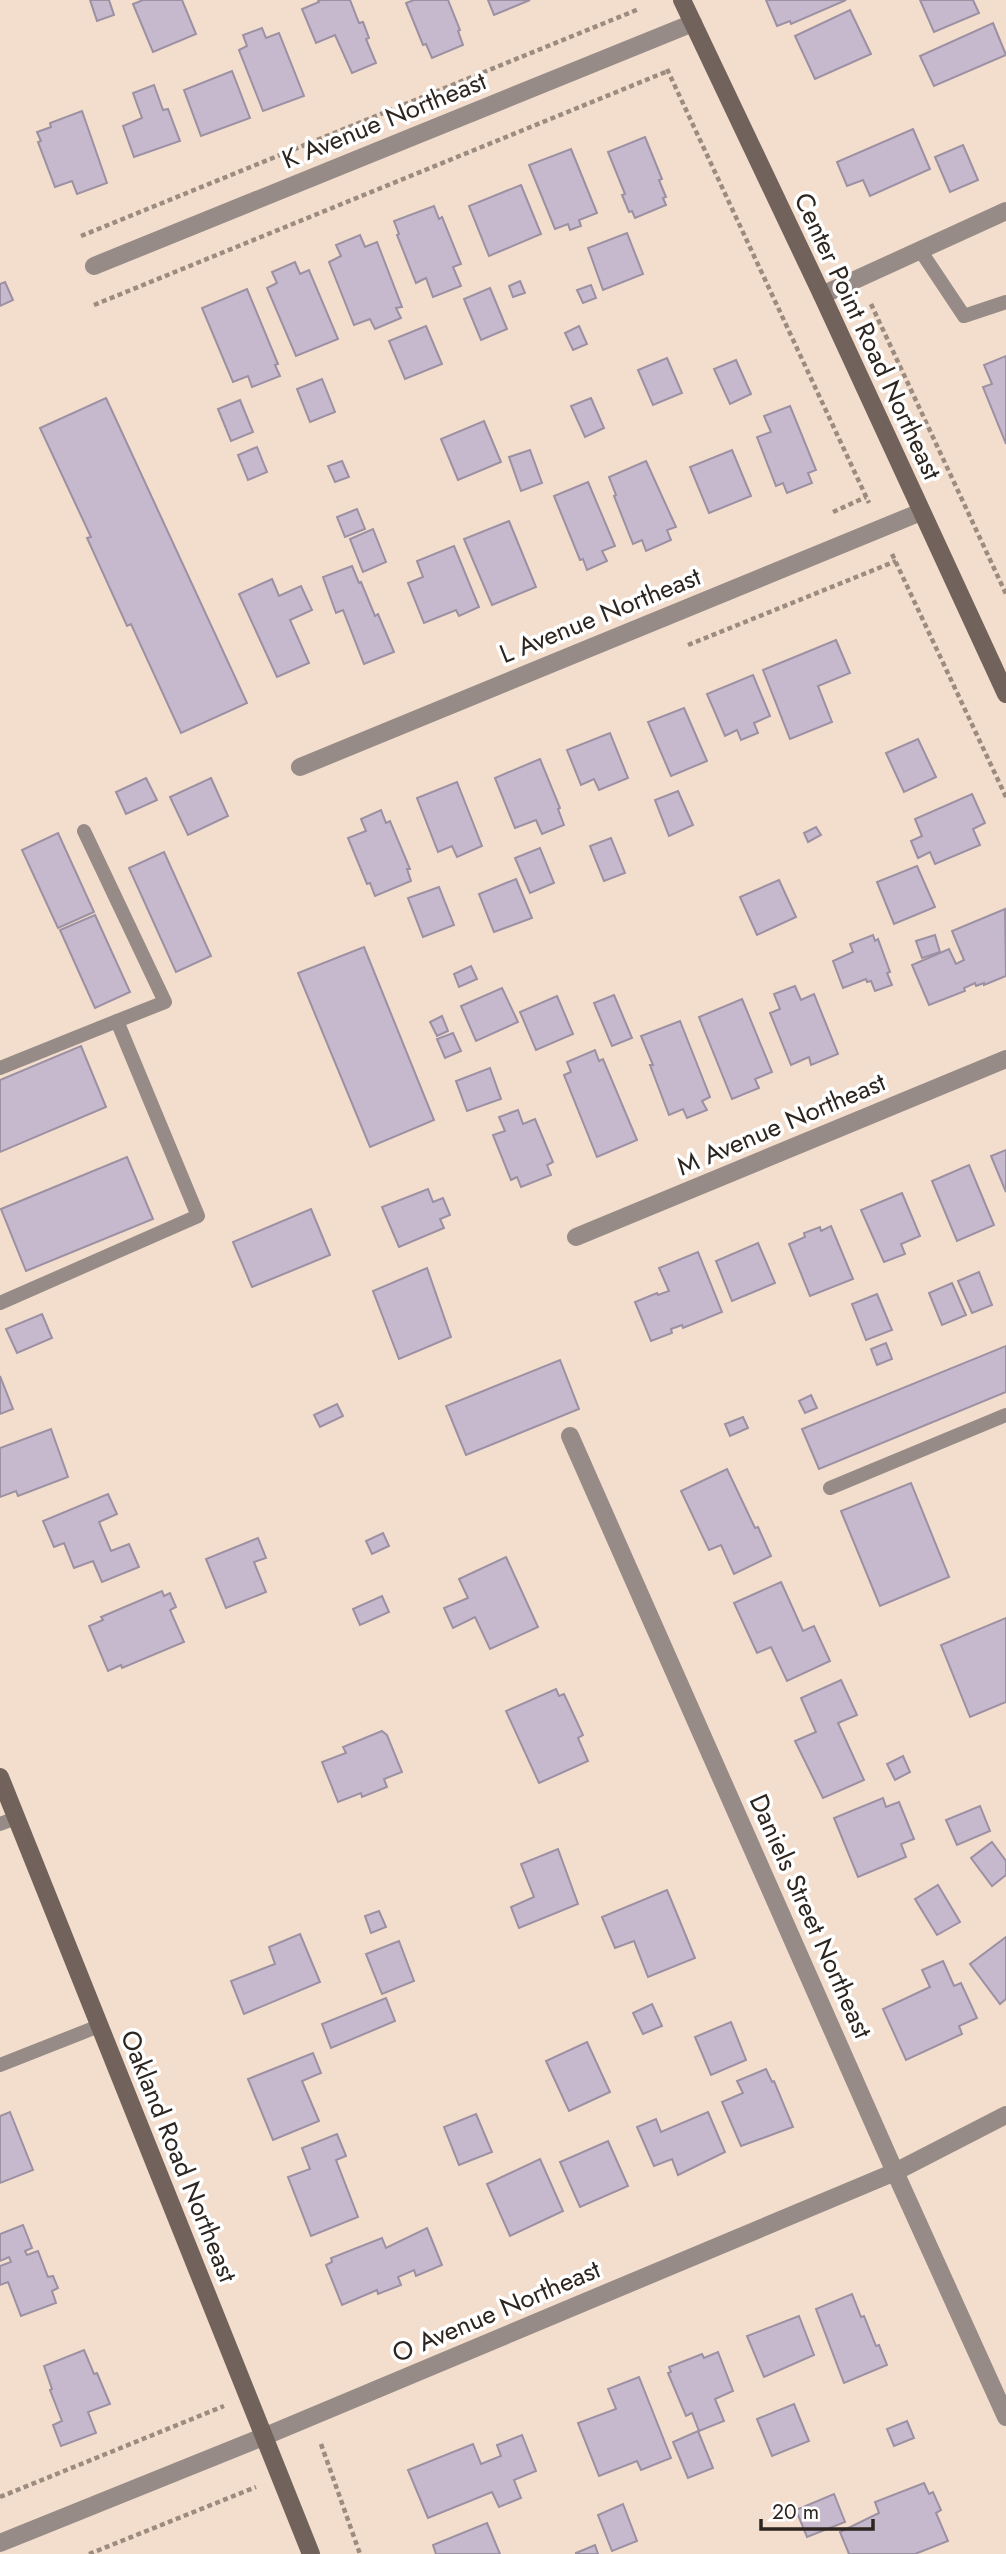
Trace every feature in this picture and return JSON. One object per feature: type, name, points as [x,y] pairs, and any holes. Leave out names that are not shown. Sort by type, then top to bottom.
[{"type":"main road","name":"Center Point Road Northeast","points":[[682,0],[1006,694]]},
{"type":"main road","name":"Oakland Road Northeast","points":[[0,1777],[8,1821],[99,2026],[311,2554]]},
{"type":"street","name":"K Avenue Northeast","points":[[94,266],[693,23]]},
{"type":"street","points":[[822,295],[1006,211]]},
{"type":"street","name":"L Avenue Northeast","points":[[300,768],[921,512]]},
{"type":"street","name":"M Avenue Northeast","points":[[576,1237],[1006,1059]]},
{"type":"street","name":"Daniels Street Northeast","points":[[570,1436],[1006,2417]]},
{"type":"street","name":"O Avenue Northeast","points":[[0,2543],[263,2437],[895,2172],[1006,2115]]},
{"type":"lane","points":[[920,250],[964,316],[1006,302]]},
{"type":"lane","points":[[0,1068],[165,1002],[83,831]]},
{"type":"lane","points":[[0,1303],[198,1216],[117,1021]]},
{"type":"lane","points":[[830,1488],[1006,1415]]},
{"type":"lane","points":[[0,2065],[99,2026]]},
{"type":"path","points":[[81,236],[639,9]]},
{"type":"path","points":[[664,63],[869,503]]},
{"type":"path","points":[[94,305],[668,71]]},
{"type":"path","points":[[871,304],[1006,594]]},
{"type":"path","points":[[833,512],[866,496]]},
{"type":"path","points":[[892,554],[1006,797]]},
{"type":"path","points":[[688,645],[896,561]]},
{"type":"path","points":[[0,2497],[248,2397]]},
{"type":"path","points":[[321,2444],[360,2554]]},
{"type":"path","points":[[89,2554],[280,2478]]},
{"type":"building","points":[[90,0],[109,0],[114,15],[97,21]]},
{"type":"building","points":[[143,0],[182,0],[196,34],[153,52],[133,4]]},
{"type":"building","points":[[318,0],[350,0],[359,23],[363,22],[369,38],[366,39],[376,63],[352,73],[335,35],[316,43],[302,9],[319,2]]},
{"type":"building","points":[[414,0],[448,0],[463,45],[432,58],[426,44],[423,45],[406,3]]},
{"type":"building","points":[[488,0],[530,0],[494,15]]},
{"type":"building","points":[[766,0],[846,0],[791,24],[790,21],[777,26]]},
{"type":"building","points":[[920,0],[973,0],[979,13],[934,32]]},
{"type":"building","points":[[850,10],[871,54],[815,79],[795,36]]},
{"type":"building","points":[[993,23],[1006,55],[934,86],[920,56]]},
{"type":"building","points":[[262,28],[266,38],[279,33],[304,96],[263,111],[239,50],[247,46],[243,35]]},
{"type":"building","points":[[232,71],[250,118],[201,136],[184,90]]},
{"type":"building","points":[[154,85],[163,110],[168,109],[180,141],[134,157],[123,126],[142,118],[133,93]]},
{"type":"building","points":[[82,111],[107,183],[77,194],[72,181],[55,187],[38,142],[41,141],[37,132],[51,127],[50,123]]},
{"type":"building","points":[[913,129],[930,169],[870,196],[863,180],[847,186],[837,162]]},
{"type":"building","points":[[645,137],[662,179],[659,180],[666,197],[663,198],[666,205],[635,218],[632,211],[629,212],[622,195],[625,194],[608,152]]},
{"type":"building","points":[[963,145],[978,180],[950,192],[935,157]]},
{"type":"building","points":[[571,149],[597,213],[579,220],[581,226],[570,230],[568,224],[555,229],[529,165]]},
{"type":"building","points":[[521,185],[541,234],[489,256],[469,206]]},
{"type":"building","points":[[434,206],[439,219],[442,217],[461,264],[453,267],[461,286],[433,297],[426,278],[416,283],[394,221]]},
{"type":"building","points":[[627,233],[643,274],[603,290],[588,248]]},
{"type":"building","points":[[360,235],[365,247],[377,242],[402,307],[396,308],[401,318],[375,329],[370,319],[354,325],[329,262],[341,256],[336,245]]},
{"type":"building","points":[[295,262],[300,274],[309,270],[338,339],[296,356],[267,288],[277,283],[272,272]]},
{"type":"building","points":[[520,281],[525,293],[513,297],[509,286]]},
{"type":"building","points":[[5,282],[13,300],[0,306],[0,284]]},
{"type":"building","points":[[591,285],[596,298],[583,303],[577,290]]},
{"type":"building","points":[[490,288],[507,329],[481,340],[464,299]]},
{"type":"building","points":[[247,289],[278,364],[275,365],[280,376],[252,387],[248,376],[233,382],[202,308]]},
{"type":"building","points":[[426,326],[442,364],[405,379],[389,341]]},
{"type":"building","points":[[579,326],[587,344],[573,350],[565,333]]},
{"type":"building","points":[[1006,356],[1006,444],[983,387],[992,384],[984,365]]},
{"type":"building","points":[[667,358],[682,393],[653,405],[638,370]]},
{"type":"building","points":[[736,360],[751,394],[730,404],[714,369]]},
{"type":"building","points":[[322,379],[335,412],[310,422],[297,389]]},
{"type":"building","points":[[106,398],[247,703],[181,733],[131,624],[127,626],[87,538],[91,537],[40,428]]},
{"type":"building","points":[[591,398],[604,428],[585,437],[571,406]]},
{"type":"building","points":[[240,400],[253,432],[231,441],[218,409]]},
{"type":"building","points":[[790,406],[816,470],[808,473],[812,483],[787,493],[783,483],[776,486],[757,437],[771,432],[764,416]]},
{"type":"building","points":[[484,421],[501,462],[458,480],[441,439]]},
{"type":"building","points":[[257,447],[267,472],[248,480],[238,455]]},
{"type":"building","points":[[530,450],[542,483],[521,491],[509,457]]},
{"type":"building","points":[[732,450],[751,496],[709,513],[690,467]]},
{"type":"building","points":[[342,461],[349,477],[335,482],[328,466]]},
{"type":"building","points":[[646,461],[676,527],[667,530],[671,540],[646,551],[642,540],[633,544],[609,477]]},
{"type":"building","points":[[588,482],[615,546],[602,551],[607,561],[587,570],[583,559],[580,560],[554,496]]},
{"type":"building","points":[[357,509],[365,529],[345,537],[337,517]]},
{"type":"building","points":[[509,521],[536,587],[492,605],[464,539]]},
{"type":"building","points":[[373,529],[386,562],[363,572],[350,539]]},
{"type":"building","points":[[454,546],[479,607],[459,616],[456,610],[424,623],[408,583],[423,577],[417,561]]},
{"type":"building","points":[[352,566],[375,616],[378,614],[394,652],[364,664],[343,610],[336,613],[323,577]]},
{"type":"building","points":[[272,579],[279,596],[301,586],[312,610],[290,620],[309,663],[277,677],[239,594]]},
{"type":"building","points":[[836,640],[850,673],[818,686],[832,722],[790,739],[763,670]]},
{"type":"building","points":[[753,675],[770,716],[754,723],[758,733],[741,740],[737,730],[725,736],[707,694]]},
{"type":"building","points":[[684,708],[707,761],[671,776],[648,722]]},
{"type":"building","points":[[610,733],[628,778],[599,790],[594,779],[581,785],[567,750]]},
{"type":"building","points":[[918,739],[936,777],[904,792],[886,753]]},
{"type":"building","points":[[540,759],[564,825],[542,834],[536,820],[515,828],[495,778]]},
{"type":"building","points":[[146,778],[157,800],[126,814],[116,792]]},
{"type":"building","points":[[211,778],[228,816],[188,835],[170,797]]},
{"type":"building","points":[[457,782],[482,846],[457,857],[452,846],[438,852],[417,798]]},
{"type":"building","points":[[678,791],[693,825],[669,836],[655,800]]},
{"type":"building","points":[[972,794],[985,823],[973,829],[980,845],[935,864],[930,852],[918,858],[911,841],[922,836],[915,819]]},
{"type":"building","points":[[381,810],[386,823],[390,821],[410,869],[407,869],[411,881],[375,896],[370,883],[367,884],[348,838],[366,831],[361,819]]},
{"type":"building","points":[[816,827],[821,835],[808,842],[804,833]]},
{"type":"building","points":[[58,833],[94,912],[58,928],[22,850]]},
{"type":"building","points":[[611,838],[625,873],[604,881],[590,846]]},
{"type":"building","points":[[540,848],[554,883],[530,893],[515,858]]},
{"type":"building","points":[[164,852],[211,956],[176,972],[129,868]]},
{"type":"building","points":[[917,866],[935,907],[894,924],[877,882]]},
{"type":"building","points":[[516,879],[532,918],[494,932],[479,894]]},
{"type":"building","points":[[779,880],[796,917],[757,935],[740,897]]},
{"type":"building","points":[[439,887],[454,925],[423,937],[408,898]]},
{"type":"building","points":[[1005,909],[1006,976],[984,985],[976,986],[975,983],[964,988],[965,991],[929,1005],[912,965],[949,949],[956,964],[964,960],[952,931]]},
{"type":"building","points":[[95,915],[130,992],[95,1008],[60,930]]},
{"type":"building","points":[[873,935],[875,941],[878,939],[892,985],[875,991],[871,981],[867,982],[866,979],[843,988],[833,961],[853,952],[850,944]]},
{"type":"building","points":[[935,935],[940,952],[922,958],[916,941]]},
{"type":"building","points":[[364,947],[434,1120],[370,1147],[298,973]]},
{"type":"building","points":[[471,966],[477,979],[459,987],[454,974]]},
{"type":"building","points":[[795,986],[801,1000],[814,994],[838,1054],[811,1065],[809,1057],[791,1065],[770,1013],[780,1009],[774,994]]},
{"type":"building","points":[[502,988],[518,1022],[476,1041],[461,1006]]},
{"type":"building","points":[[614,995],[632,1038],[612,1046],[594,1003]]},
{"type":"building","points":[[557,996],[573,1034],[536,1050],[520,1012]]},
{"type":"building","points":[[742,999],[772,1072],[755,1079],[759,1088],[732,1099],[699,1017]]},
{"type":"building","points":[[442,1016],[448,1031],[437,1036],[430,1022]]},
{"type":"building","points":[[680,1021],[710,1097],[702,1101],[707,1110],[687,1118],[683,1109],[669,1115],[641,1036]]},
{"type":"building","points":[[453,1033],[461,1051],[445,1058],[437,1039]]},
{"type":"building","points":[[81,1046],[106,1107],[0,1152],[0,1080]]},
{"type":"building","points":[[595,1050],[599,1061],[603,1059],[637,1140],[597,1157],[564,1075],[571,1072],[567,1062]]},
{"type":"building","points":[[490,1068],[501,1099],[467,1111],[456,1081]]},
{"type":"building","points":[[518,1110],[523,1124],[535,1119],[553,1162],[547,1165],[551,1175],[521,1187],[517,1177],[511,1180],[493,1135],[505,1131],[499,1117]]},
{"type":"building","points":[[1006,1150],[1006,1192],[991,1156]]},
{"type":"building","points":[[127,1157],[153,1219],[26,1271],[1,1209]]},
{"type":"building","points":[[969,1165],[994,1225],[957,1241],[932,1181]]},
{"type":"building","points":[[428,1189],[433,1202],[443,1198],[450,1215],[440,1219],[444,1228],[399,1247],[382,1207]]},
{"type":"building","points":[[902,1193],[920,1236],[901,1244],[905,1254],[884,1262],[861,1210]]},
{"type":"building","points":[[311,1209],[330,1255],[252,1287],[233,1242]]},
{"type":"building","points":[[831,1226],[853,1279],[810,1296],[789,1244],[805,1237],[804,1233],[820,1227],[821,1231]]},
{"type":"building","points":[[758,1243],[775,1283],[732,1301],[716,1261]]},
{"type":"building","points":[[698,1252],[722,1312],[683,1328],[682,1325],[671,1329],[672,1333],[651,1341],[635,1302],[669,1291],[659,1268]]},
{"type":"building","points":[[427,1268],[451,1337],[399,1359],[373,1291]]},
{"type":"building","points":[[979,1272],[992,1305],[972,1313],[958,1281]]},
{"type":"building","points":[[952,1283],[966,1315],[942,1325],[929,1293]]},
{"type":"building","points":[[877,1294],[892,1330],[866,1340],[852,1304]]},
{"type":"building","points":[[42,1314],[52,1338],[17,1353],[6,1329]]},
{"type":"building","points":[[886,1343],[892,1359],[877,1365],[871,1349]]},
{"type":"building","points":[[1006,1346],[1006,1392],[819,1469],[802,1429]]},
{"type":"building","points":[[560,1360],[579,1409],[466,1455],[446,1406]]},
{"type":"building","points":[[0,1376],[13,1409],[0,1414]]},
{"type":"building","points":[[811,1395],[817,1408],[805,1413],[799,1401]]},
{"type":"building","points":[[337,1404],[343,1416],[320,1427],[314,1415]]},
{"type":"building","points":[[743,1417],[748,1428],[730,1436],[725,1424]]},
{"type":"building","points":[[51,1429],[68,1477],[18,1496],[16,1491],[0,1497],[0,1448]]},
{"type":"building","points":[[727,1469],[771,1556],[734,1574],[721,1545],[709,1550],[681,1491]]},
{"type":"building","points":[[911,1483],[949,1577],[880,1606],[841,1511]]},
{"type":"building","points":[[108,1494],[117,1514],[99,1522],[111,1551],[129,1544],[139,1567],[102,1582],[93,1561],[74,1568],[64,1543],[54,1547],[43,1521]]},
{"type":"building","points":[[383,1533],[389,1546],[372,1554],[366,1541]]},
{"type":"building","points":[[258,1538],[266,1558],[254,1562],[266,1592],[226,1608],[206,1559]]},
{"type":"building","points":[[506,1557],[538,1627],[490,1649],[475,1617],[453,1628],[444,1608],[468,1598],[459,1579]]},
{"type":"building","points":[[781,1582],[803,1631],[814,1626],[830,1661],[787,1681],[771,1647],[757,1653],[734,1603]]},
{"type":"building","points":[[162,1591],[164,1596],[170,1593],[176,1607],[170,1610],[184,1642],[122,1668],[121,1665],[108,1671],[89,1626],[103,1620],[101,1617]]},
{"type":"building","points":[[382,1596],[389,1612],[360,1625],[353,1609]]},
{"type":"building","points":[[1006,1618],[1006,1702],[970,1717],[941,1645]]},
{"type":"building","points":[[841,1680],[857,1715],[838,1723],[864,1780],[823,1798],[795,1741],[816,1732],[801,1698]]},
{"type":"building","points":[[556,1689],[559,1696],[564,1694],[583,1735],[578,1738],[588,1761],[539,1783],[506,1711]]},
{"type":"building","points":[[382,1731],[387,1735],[402,1772],[384,1779],[387,1787],[362,1797],[361,1793],[338,1802],[322,1762],[346,1753],[343,1747]]},
{"type":"building","points":[[903,1756],[910,1772],[895,1780],[887,1764]]},
{"type":"building","points":[[883,1798],[886,1807],[899,1802],[914,1839],[901,1844],[906,1857],[858,1877],[834,1818]]},
{"type":"building","points":[[980,1806],[990,1831],[957,1845],[946,1820]]},
{"type":"building","points":[[992,1842],[1006,1861],[1006,1875],[992,1886],[971,1858]]},
{"type":"building","points":[[558,1849],[578,1904],[519,1928],[511,1907],[534,1897],[521,1864]]},
{"type":"building","points":[[938,1885],[960,1922],[937,1935],[915,1899]]},
{"type":"building","points":[[667,1890],[695,1958],[648,1977],[634,1941],[615,1948],[602,1917]]},
{"type":"building","points":[[379,1911],[386,1927],[371,1933],[365,1916]]},
{"type":"building","points":[[300,1934],[320,1982],[244,2014],[231,1981],[275,1964],[269,1947]]},
{"type":"building","points":[[1006,1937],[1006,1999],[1000,2004],[970,1964]]},
{"type":"building","points":[[399,1941],[414,1981],[382,1994],[366,1954]]},
{"type":"building","points":[[943,1961],[954,1986],[961,1983],[977,2018],[959,2026],[962,2034],[906,2060],[883,2009],[930,1987],[922,1970]]},
{"type":"building","points":[[386,1998],[395,2021],[331,2048],[322,2024]]},
{"type":"building","points":[[652,2004],[662,2026],[643,2034],[633,2013]]},
{"type":"building","points":[[731,2022],[746,2060],[711,2075],[695,2037]]},
{"type":"building","points":[[587,2042],[610,2092],[569,2111],[546,2061]]},
{"type":"building","points":[[313,2053],[321,2073],[302,2081],[319,2121],[273,2140],[248,2079]]},
{"type":"building","points":[[766,2069],[772,2082],[774,2081],[793,2127],[741,2146],[722,2102],[743,2093],[737,2081]]},
{"type":"building","points":[[10,2112],[33,2170],[0,2183],[0,2116]]},
{"type":"building","points":[[708,2112],[725,2152],[678,2175],[672,2159],[654,2166],[637,2127],[656,2119],[661,2132]]},
{"type":"building","points":[[476,2114],[492,2152],[459,2165],[444,2127]]},
{"type":"building","points":[[337,2134],[346,2156],[336,2160],[358,2217],[311,2236],[288,2177],[310,2169],[302,2148]]},
{"type":"building","points":[[608,2141],[628,2186],[580,2207],[560,2162]]},
{"type":"building","points":[[540,2159],[563,2211],[510,2236],[487,2184]]},
{"type":"building","points":[[23,2225],[32,2248],[25,2251],[27,2255],[38,2251],[48,2277],[53,2276],[58,2288],[52,2291],[56,2303],[21,2316],[8,2282],[0,2285],[0,2266],[11,2262],[9,2257],[0,2261],[0,2234]]},
{"type":"building","points":[[427,2228],[442,2265],[416,2276],[414,2270],[398,2277],[401,2285],[378,2294],[377,2290],[342,2305],[326,2265],[332,2262],[331,2258],[382,2238],[386,2248]]},
{"type":"building","points":[[852,2294],[887,2365],[844,2383],[816,2309]]},
{"type":"building","points":[[799,2316],[814,2355],[764,2377],[747,2336]]},
{"type":"building","points":[[84,2350],[110,2404],[88,2412],[96,2433],[61,2446],[53,2425],[62,2421],[44,2366]]},
{"type":"building","points":[[718,2352],[733,2391],[715,2399],[724,2421],[699,2431],[692,2413],[686,2416],[668,2373],[671,2372],[669,2367],[702,2354],[704,2358]]},
{"type":"building","points":[[639,2377],[671,2458],[641,2470],[637,2461],[599,2476],[578,2423],[616,2409],[608,2389]]},
{"type":"building","points":[[794,2404],[809,2441],[772,2456],[757,2419]]},
{"type":"building","points":[[907,2421],[914,2438],[894,2446],[887,2429]]},
{"type":"building","points":[[698,2431],[713,2468],[688,2478],[673,2442]]},
{"type":"building","points":[[522,2435],[536,2471],[514,2480],[521,2498],[499,2507],[492,2492],[428,2518],[408,2470],[473,2444],[481,2464],[501,2456],[497,2445]]},
{"type":"building","points":[[924,2483],[929,2494],[933,2492],[941,2510],[936,2513],[948,2541],[915,2554],[849,2554],[840,2532],[879,2513],[875,2502]]},
{"type":"building","points":[[834,2494],[845,2522],[807,2537],[796,2510]]},
{"type":"building","points":[[623,2504],[637,2541],[612,2551],[598,2515]]},
{"type":"building","points":[[487,2523],[500,2554],[436,2554],[433,2545]]},
{"type":"building","points":[[595,2545],[598,2554],[576,2554],[576,2553]]}]
